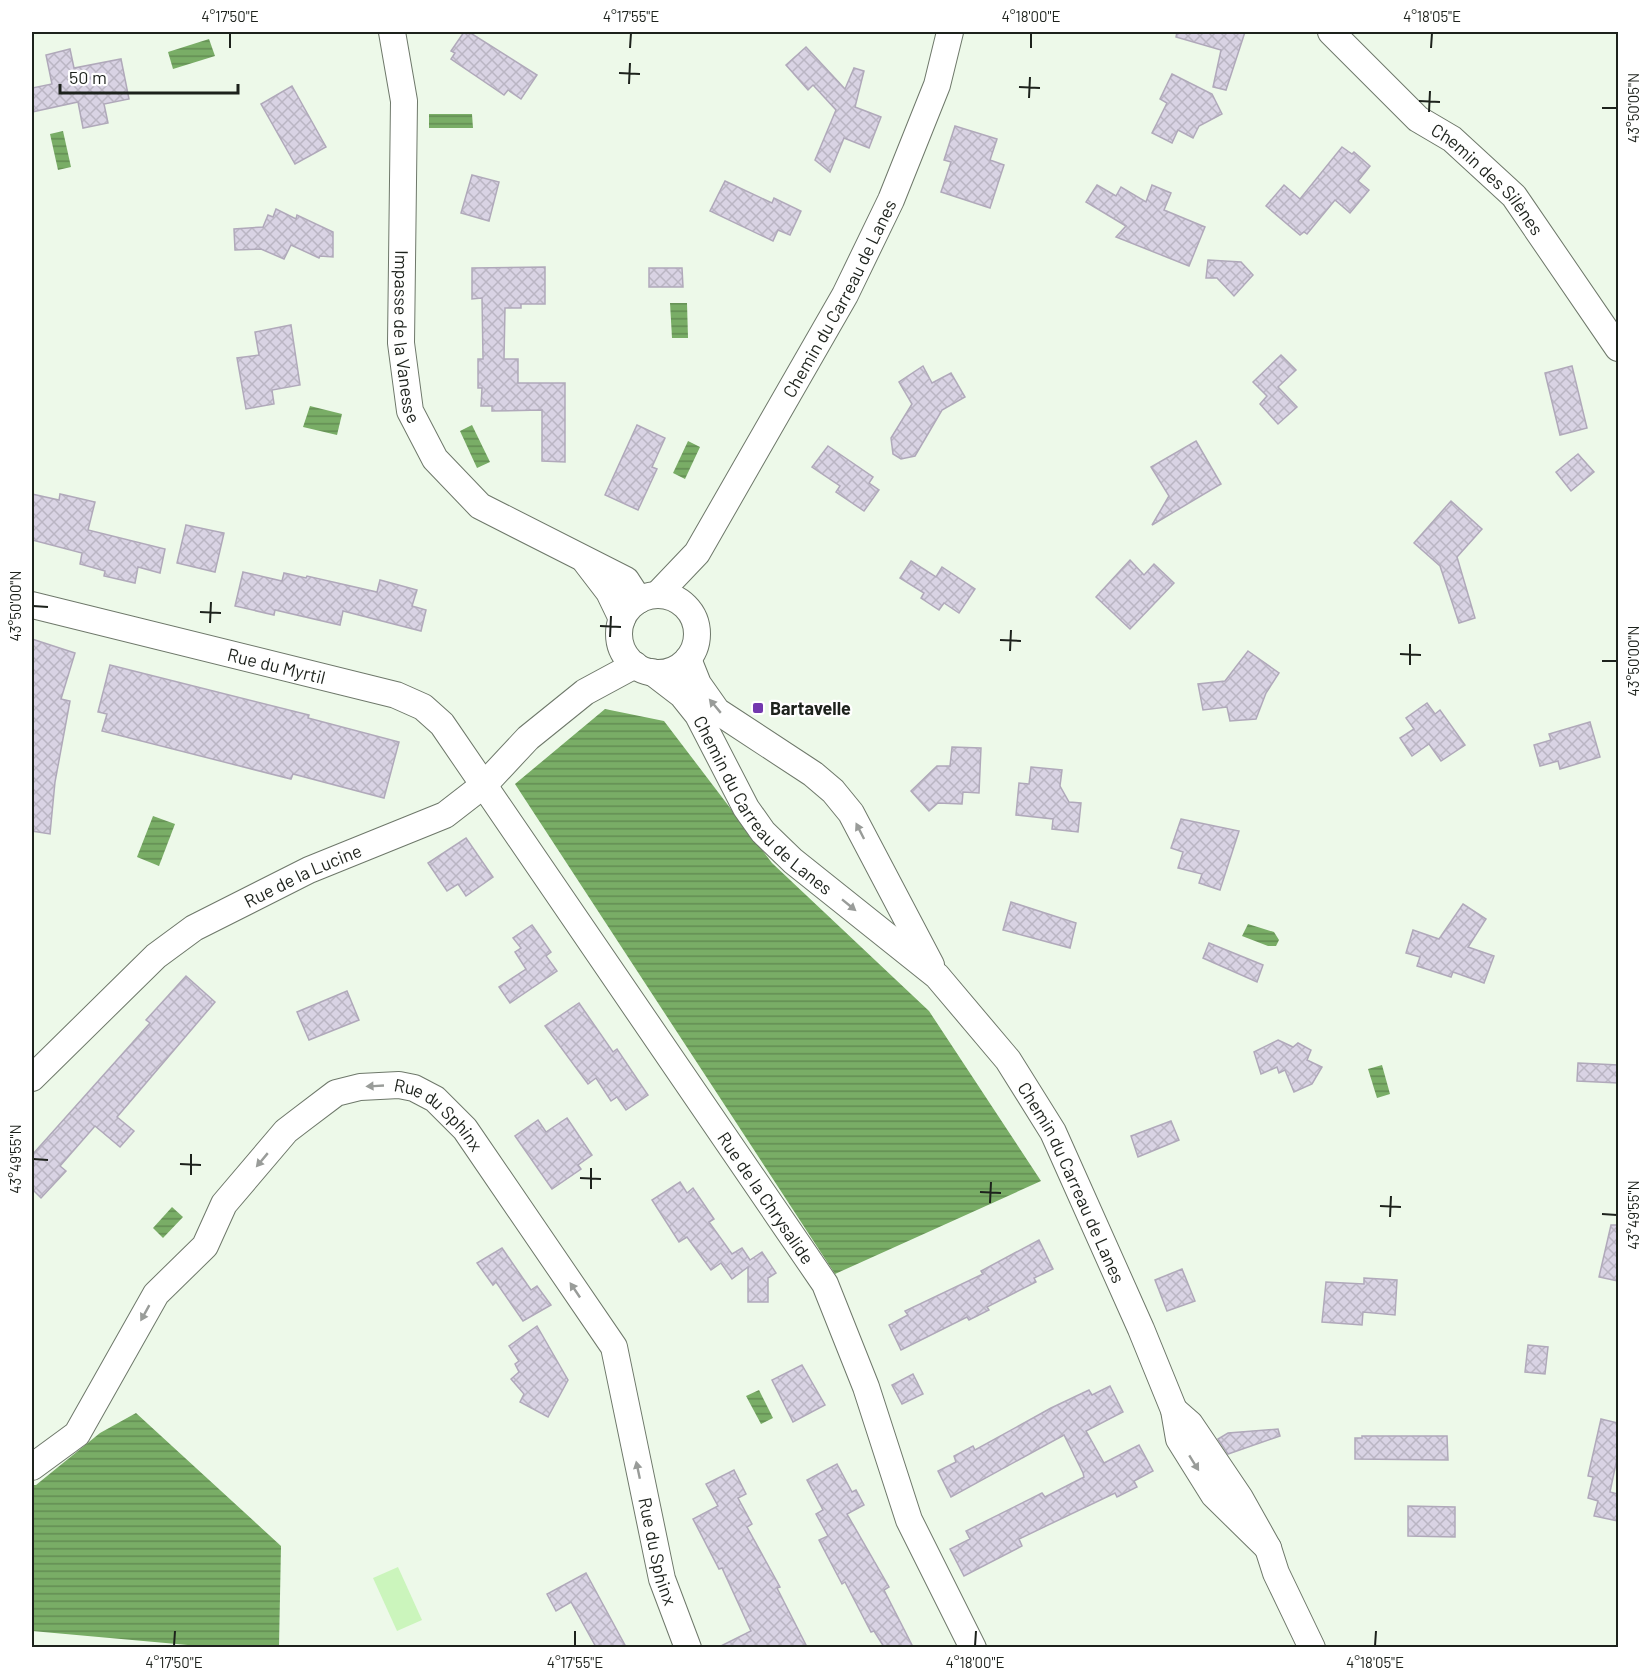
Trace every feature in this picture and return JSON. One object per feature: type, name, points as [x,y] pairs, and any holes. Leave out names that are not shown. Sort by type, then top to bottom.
[{"type":"street","name":"Impasse de la Vanesse","points":[[392,32],[404,101],[401,343],[410,411],[435,459],[480,506],[626,579],[648,597]]},
{"type":"street","name":"Chemin du Carreau de Lanes","points":[[648,597],[698,553],[776,419],[855,274],[891,200],[937,85],[950,32]]},
{"type":"street","name":"Chemin des Silènes","points":[[1331,32],[1418,119],[1452,139],[1514,196],[1618,348]]},
{"type":"street","name":"Chemin du Carreau de Lanes","points":[[688,610],[698,553]]},
{"type":"street","name":"Impasse de la Vanesse","points":[[582,557],[609,592],[621,630]]},
{"type":"street","points":[[648,597],[679,601],[688,610],[696,626],[697,637],[688,659],[665,672],[644,669],[622,650],[621,630],[629,608],[648,597]]},
{"type":"street","name":"Rue du Myrtil","points":[[32,605],[396,694],[423,707],[442,724],[485,784]]},
{"type":"street","name":"Rue de la Lucine","points":[[585,692],[621,630]]},
{"type":"street","name":"Chemin du Carreau de Lanes","points":[[688,659],[698,684],[717,711],[813,774],[833,791],[851,813],[937,976]]},
{"type":"street","name":"Chemin du Carreau de Lanes","points":[[644,669],[682,695],[698,716],[746,808],[763,832],[793,861],[937,976],[1008,1060],[1053,1132],[1142,1329],[1174,1410],[1190,1424],[1240,1497],[1268,1548],[1276,1573],[1312,1647]]},
{"type":"street","name":"Rue de la Lucine","points":[[32,1078],[156,956],[194,928],[309,870],[445,814],[485,784],[528,738],[585,692],[644,669]]},
{"type":"street","name":"Rue de la Chrysalide","points":[[485,784],[825,1284],[866,1387],[909,1520],[973,1647]]},
{"type":"street","name":"Rue du Sphinx","points":[[32,1467],[77,1434],[156,1294],[205,1246],[224,1204],[286,1131],[336,1093],[360,1087],[399,1085],[414,1088],[435,1099],[465,1129],[614,1347],[662,1579],[688,1647]]},
{"type":"shaded area","points":[[209,39],[215,56],[173,69],[168,52]]},
{"type":"shaded area","points":[[429,114],[472,114],[473,128],[429,128]]},
{"type":"shaded area","points":[[63,131],[71,167],[58,170],[50,134]]},
{"type":"shaded area","points":[[670,303],[687,303],[688,338],[672,338]]},
{"type":"shaded area","points":[[310,406],[342,414],[337,435],[303,427]]},
{"type":"shaded area","points":[[472,425],[490,462],[477,468],[460,431]]},
{"type":"shaded area","points":[[688,441],[700,447],[685,479],[673,473]]},
{"type":"shaded area","points":[[605,709],[664,721],[772,863],[929,1011],[1041,1181],[835,1274],[515,784]]},
{"type":"shaded area","points":[[153,816],[175,824],[159,866],[137,857]]},
{"type":"shaded area","points":[[1248,924],[1274,932],[1279,940],[1276,946],[1268,946],[1242,936]]},
{"type":"shaded area","points":[[1382,1065],[1390,1094],[1377,1098],[1368,1069]]},
{"type":"shaded area","points":[[172,1207],[183,1217],[163,1238],[153,1228]]},
{"type":"shaded area","points":[[759,1390],[773,1418],[761,1424],[746,1396]]},
{"type":"shaded area","points":[[136,1413],[281,1546],[279,1647],[210,1647],[32,1631],[32,1485],[36,1485],[100,1433]]},
{"type":"shaded area","points":[[398,1567],[422,1620],[397,1631],[373,1578]]},
{"type":"building","points":[[464,32],[469,32],[537,75],[521,99],[508,90],[504,95],[451,59],[455,53],[451,51]]},
{"type":"building","points":[[1177,32],[1245,32],[1226,90],[1213,87],[1221,50],[1176,37]]},
{"type":"building","points":[[806,47],[845,89],[854,68],[864,71],[855,107],[881,117],[869,148],[844,138],[830,172],[815,160],[836,110],[813,85],[808,90],[786,65]]},
{"type":"building","points":[[70,49],[74,68],[121,59],[129,99],[104,104],[108,123],[83,128],[78,102],[32,112],[32,88],[52,84],[46,55]]},
{"type":"building","points":[[1172,74],[1212,94],[1222,114],[1199,126],[1193,138],[1178,130],[1172,143],[1152,133],[1167,103],[1160,99]]},
{"type":"building","points":[[292,86],[326,147],[295,164],[261,104]]},
{"type":"building","points":[[955,126],[997,139],[990,160],[1004,165],[990,208],[941,192],[951,162],[944,160]]},
{"type":"building","points":[[1342,147],[1352,154],[1354,152],[1370,166],[1358,181],[1369,190],[1350,213],[1335,200],[1307,234],[1304,232],[1300,235],[1266,206],[1284,185],[1300,199]]},
{"type":"building","points":[[472,175],[499,182],[489,221],[461,213]]},
{"type":"building","points":[[725,181],[772,203],[774,198],[801,211],[790,235],[778,230],[773,241],[710,211]]},
{"type":"building","points":[[1097,185],[1116,196],[1121,187],[1146,202],[1152,185],[1171,193],[1164,210],[1205,227],[1189,266],[1116,237],[1126,226],[1086,202]]},
{"type":"building","points":[[276,209],[296,219],[297,215],[333,232],[333,257],[320,256],[319,258],[291,245],[284,259],[261,249],[235,250],[234,229],[263,227],[268,215],[273,217]]},
{"type":"building","points":[[1208,260],[1241,262],[1253,275],[1234,296],[1217,278],[1206,278]]},
{"type":"building","points":[[545,267],[545,304],[521,304],[521,308],[505,308],[504,359],[518,359],[518,383],[565,383],[565,462],[542,461],[542,410],[492,411],[492,406],[481,406],[482,388],[478,388],[478,359],[483,359],[482,298],[472,299],[472,268]]},
{"type":"building","points":[[649,268],[682,268],[683,287],[649,287]]},
{"type":"building","points":[[291,325],[300,385],[272,390],[274,404],[246,409],[237,358],[259,355],[255,332]]},
{"type":"building","points":[[1281,355],[1296,370],[1278,387],[1297,407],[1278,424],[1260,404],[1267,396],[1253,382]]},
{"type":"building","points":[[923,366],[932,383],[951,373],[965,397],[942,410],[915,456],[901,459],[893,454],[891,438],[912,404],[899,382]]},
{"type":"building","points":[[1572,366],[1587,428],[1560,435],[1545,373]]},
{"type":"building","points":[[637,425],[665,438],[652,467],[657,469],[638,510],[605,495]]},
{"type":"building","points":[[1196,441],[1221,484],[1152,525],[1169,496],[1151,467]]},
{"type":"building","points":[[828,446],[873,477],[869,483],[879,490],[864,511],[836,492],[840,486],[812,467]]},
{"type":"building","points":[[1578,454],[1594,472],[1571,491],[1556,472]]},
{"type":"building","points":[[32,494],[59,500],[60,494],[95,502],[88,530],[165,549],[160,573],[138,567],[135,583],[104,576],[105,571],[80,564],[82,553],[32,540]]},
{"type":"building","points":[[1451,501],[1482,529],[1457,557],[1475,618],[1459,623],[1440,566],[1414,543]]},
{"type":"building","points":[[186,525],[224,533],[215,572],[177,563]]},
{"type":"building","points":[[1130,560],[1144,575],[1154,564],[1174,583],[1130,629],[1096,597]]},
{"type":"building","points":[[911,561],[936,577],[942,567],[975,589],[959,613],[944,603],[939,610],[921,598],[924,593],[900,578]]},
{"type":"building","points":[[243,572],[282,581],[284,573],[306,578],[307,576],[377,592],[380,580],[417,590],[412,606],[426,610],[421,631],[343,611],[340,625],[275,610],[274,615],[235,606]]},
{"type":"building","points":[[32,639],[75,653],[61,699],[70,701],[55,782],[50,834],[32,831]]},
{"type":"building","points":[[1248,651],[1279,673],[1266,693],[1256,719],[1230,721],[1227,707],[1203,710],[1198,684],[1225,681]]},
{"type":"building","points":[[110,665],[309,715],[308,718],[399,742],[384,798],[293,774],[291,779],[102,731],[107,714],[98,712]]},
{"type":"building","points":[[1427,703],[1435,714],[1440,710],[1465,745],[1441,761],[1429,744],[1412,756],[1400,738],[1414,729],[1406,718]]},
{"type":"building","points":[[1590,722],[1600,757],[1560,769],[1558,761],[1540,766],[1534,745],[1551,740],[1549,734]]},
{"type":"building","points":[[952,747],[981,748],[979,793],[963,792],[962,804],[938,803],[929,811],[911,791],[937,766],[950,766]]},
{"type":"building","points":[[1031,767],[1062,770],[1060,786],[1069,802],[1081,803],[1078,832],[1052,829],[1053,819],[1016,815],[1019,783],[1029,784]]},
{"type":"building","points":[[1181,819],[1239,831],[1220,890],[1199,883],[1202,874],[1178,868],[1183,852],[1171,848]]},
{"type":"building","points":[[466,838],[493,877],[466,896],[458,884],[447,891],[428,863]]},
{"type":"building","points":[[1011,902],[1076,923],[1070,948],[1003,930]]},
{"type":"building","points":[[1463,904],[1486,919],[1468,947],[1494,956],[1484,983],[1453,972],[1451,977],[1417,966],[1420,957],[1406,953],[1413,930],[1439,939]]},
{"type":"building","points":[[532,925],[551,952],[546,956],[557,971],[510,1003],[499,987],[526,969],[515,952],[521,948],[513,938]]},
{"type":"building","points":[[1209,943],[1263,965],[1257,982],[1203,958]]},
{"type":"building","points":[[186,976],[215,1002],[117,1117],[134,1131],[120,1147],[95,1126],[60,1166],[66,1171],[41,1198],[32,1189],[32,1155],[150,1023],[146,1020]]},
{"type":"building","points":[[347,991],[359,1020],[309,1040],[297,1012]]},
{"type":"building","points":[[579,1003],[613,1052],[617,1049],[648,1095],[626,1110],[617,1097],[611,1101],[596,1078],[588,1084],[545,1026]]},
{"type":"building","points":[[1278,1040],[1293,1047],[1298,1043],[1311,1050],[1307,1060],[1322,1067],[1312,1084],[1294,1092],[1285,1070],[1279,1073],[1277,1067],[1261,1074],[1254,1052]]},
{"type":"building","points":[[1578,1063],[1618,1065],[1618,1083],[1577,1081]]},
{"type":"building","points":[[567,1118],[592,1155],[578,1165],[581,1169],[552,1189],[515,1136],[538,1120],[546,1132]]},
{"type":"building","points":[[1171,1121],[1179,1140],[1138,1157],[1131,1136]]},
{"type":"building","points":[[680,1182],[687,1193],[693,1188],[714,1219],[709,1222],[732,1254],[742,1248],[750,1260],[762,1252],[776,1273],[768,1278],[768,1302],[748,1302],[748,1267],[732,1279],[721,1263],[711,1270],[687,1237],[679,1242],[652,1200]]},
{"type":"building","points":[[1611,1225],[1618,1225],[1618,1281],[1599,1277]]},
{"type":"building","points":[[1039,1240],[1053,1269],[1034,1278],[1036,1282],[987,1307],[989,1310],[969,1320],[967,1317],[901,1350],[889,1325],[908,1315],[905,1311],[983,1274],[981,1271]]},
{"type":"building","points":[[502,1248],[531,1290],[537,1286],[551,1305],[523,1321],[496,1282],[493,1285],[477,1263]]},
{"type":"building","points":[[1182,1269],[1195,1301],[1167,1311],[1155,1280]]},
{"type":"building","points":[[1364,1278],[1397,1280],[1395,1315],[1363,1312],[1362,1325],[1322,1322],[1326,1282],[1364,1284]]},
{"type":"building","points":[[537,1326],[568,1380],[548,1417],[520,1402],[524,1394],[511,1379],[519,1372],[515,1364],[519,1361],[509,1346]]},
{"type":"building","points":[[1528,1345],[1548,1347],[1545,1374],[1525,1372]]},
{"type":"building","points":[[802,1365],[825,1405],[793,1422],[772,1380]]},
{"type":"building","points":[[913,1374],[923,1394],[902,1404],[892,1385]]},
{"type":"building","points":[[1110,1386],[1123,1412],[1086,1431],[1104,1463],[1139,1445],[1153,1471],[1134,1481],[1137,1487],[1117,1497],[1115,1493],[1019,1539],[1022,1546],[964,1576],[950,1549],[970,1539],[966,1531],[1042,1493],[1045,1497],[1084,1477],[1064,1435],[951,1497],[938,1471],[956,1462],[954,1456],[973,1446],[975,1450],[1089,1390],[1092,1395]]},
{"type":"building","points":[[1601,1419],[1618,1423],[1618,1454],[1610,1492],[1618,1494],[1618,1521],[1594,1516],[1598,1501],[1588,1498],[1593,1477],[1588,1476]]},
{"type":"building","points":[[1278,1429],[1280,1436],[1228,1454],[1218,1439],[1228,1433]]},
{"type":"building","points":[[1362,1436],[1447,1436],[1448,1460],[1355,1459],[1355,1438],[1362,1438]]},
{"type":"building","points":[[837,1464],[852,1492],[856,1490],[864,1505],[847,1514],[889,1587],[884,1590],[913,1647],[884,1647],[874,1631],[871,1632],[845,1582],[842,1584],[819,1540],[828,1536],[816,1514],[823,1510],[807,1480]]},
{"type":"building","points":[[734,1470],[746,1494],[738,1498],[752,1524],[747,1527],[780,1587],[777,1588],[807,1647],[719,1647],[751,1631],[722,1568],[719,1569],[693,1519],[718,1506],[706,1484]]},
{"type":"building","points":[[1408,1506],[1455,1507],[1455,1537],[1408,1536]]},
{"type":"building","points":[[586,1573],[626,1647],[596,1647],[571,1602],[556,1611],[547,1594]]},
{"type":"place","name":"Bartavelle","points":[[758,708]]}]
